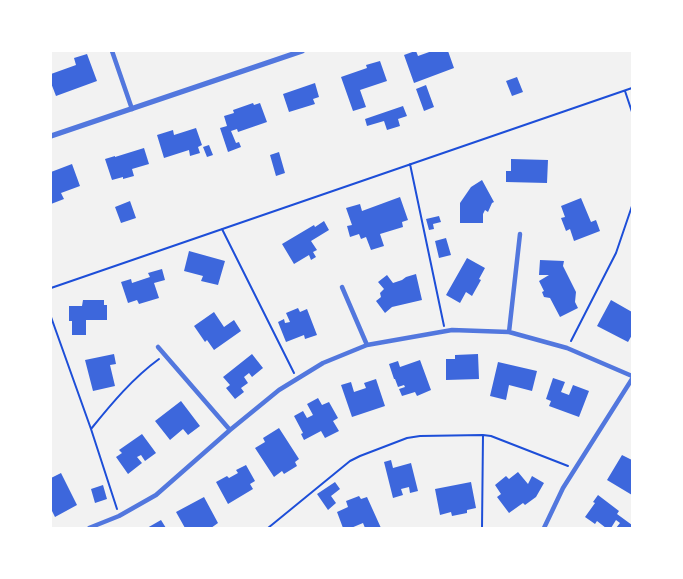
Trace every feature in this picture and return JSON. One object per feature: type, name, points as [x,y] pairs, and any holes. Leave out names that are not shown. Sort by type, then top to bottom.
[{"type":"street","points":[[112,51],[132,109]]},
{"type":"street","points":[[51,136],[302,51]]},
{"type":"street","points":[[509,332],[520,234]]},
{"type":"street","points":[[342,287],[367,345]]},
{"type":"street","points":[[89,528],[120,516],[156,495],[279,390],[323,363],[367,345],[452,330],[509,332],[567,348],[632,378],[575,469],[544,528]]},
{"type":"street","points":[[158,346],[230,430]]},
{"type":"path","points":[[51,288],[632,88]]},
{"type":"path","points":[[624,90],[632,112]]},
{"type":"path","points":[[410,164],[445,331]]},
{"type":"path","points":[[567,348],[616,253],[632,206]]},
{"type":"path","points":[[222,229],[297,379]]},
{"type":"path","points":[[51,317],[120,516]]},
{"type":"path","points":[[91,429],[120,394],[151,365],[165,355]]},
{"type":"path","points":[[482,528],[483,435]]},
{"type":"path","points":[[268,528],[350,461],[407,438],[420,436],[491,436],[575,469]]},
{"type":"building","points":[[416,51],[418,56],[432,51],[448,51],[454,68],[414,83],[404,55]]},
{"type":"building","points":[[87,54],[97,81],[56,96],[51,83],[51,74],[76,65],[74,58]]},
{"type":"building","points":[[380,61],[387,81],[360,90],[366,107],[353,111],[341,77],[367,68],[366,65]]},
{"type":"building","points":[[517,77],[523,92],[512,96],[506,81]]},
{"type":"building","points":[[315,83],[319,97],[313,99],[315,104],[289,112],[283,94]]},
{"type":"building","points":[[426,85],[434,107],[424,111],[416,89]]},
{"type":"building","points":[[253,103],[254,105],[260,103],[267,122],[238,132],[237,129],[231,131],[236,143],[239,142],[241,147],[228,152],[220,128],[227,126],[224,116],[234,113],[233,110]]},
{"type":"building","points":[[403,106],[407,116],[398,119],[400,126],[387,130],[384,121],[367,126],[365,119]]},
{"type":"building","points":[[196,128],[202,145],[198,147],[200,153],[190,156],[189,150],[164,158],[157,135],[173,130],[174,135]]},
{"type":"building","points":[[209,145],[213,155],[207,157],[203,147]]},
{"type":"building","points":[[144,148],[149,164],[132,169],[134,176],[112,180],[105,159]]},
{"type":"building","points":[[279,152],[285,173],[276,176],[270,155]]},
{"type":"building","points":[[511,159],[548,160],[547,183],[506,182],[506,171],[511,171]]},
{"type":"building","points":[[72,164],[80,186],[61,193],[64,199],[51,204],[51,172]]},
{"type":"building","points":[[482,180],[494,202],[488,212],[485,210],[483,223],[460,223],[460,203],[471,187]]},
{"type":"building","points":[[400,197],[408,220],[402,222],[403,227],[380,234],[384,246],[371,250],[366,237],[361,239],[359,234],[350,237],[347,226],[352,225],[346,208],[360,204],[362,211]]},
{"type":"building","points":[[581,198],[591,222],[596,220],[600,231],[574,241],[570,229],[566,231],[561,218],[565,217],[561,206]]},
{"type":"building","points":[[130,201],[136,218],[121,223],[115,207]]},
{"type":"building","points":[[439,216],[441,222],[433,224],[434,229],[429,230],[426,219]]},
{"type":"building","points":[[324,221],[329,230],[311,241],[317,250],[313,252],[316,257],[311,260],[309,255],[294,264],[282,244]]},
{"type":"building","points":[[446,238],[451,255],[439,258],[435,241]]},
{"type":"building","points":[[189,251],[225,261],[218,285],[201,281],[203,276],[184,271]]},
{"type":"building","points":[[467,258],[485,268],[472,296],[466,292],[460,303],[446,295]]},
{"type":"building","points":[[540,260],[564,261],[563,266],[576,292],[575,302],[578,308],[560,317],[550,298],[544,297],[542,292],[544,291],[539,281],[549,275],[539,275]]},
{"type":"building","points":[[162,269],[165,280],[154,283],[159,298],[139,304],[137,300],[128,303],[121,282],[131,279],[132,283],[150,277],[148,273]]},
{"type":"building","points":[[416,274],[422,300],[392,307],[385,313],[376,301],[381,297],[380,293],[384,289],[378,282],[387,275],[393,283]]},
{"type":"building","points":[[83,300],[104,300],[104,305],[107,305],[107,320],[86,320],[86,335],[72,335],[72,321],[69,321],[69,306],[82,306]]},
{"type":"building","points":[[611,300],[632,312],[632,335],[628,342],[597,326]]},
{"type":"building","points":[[298,308],[300,312],[307,309],[317,335],[305,339],[304,335],[286,342],[278,322],[284,319],[285,323],[290,322],[286,313]]},
{"type":"building","points":[[214,312],[224,327],[234,320],[241,331],[214,350],[207,340],[205,342],[194,326]]},
{"type":"building","points":[[114,354],[116,364],[110,365],[115,386],[93,391],[85,360]]},
{"type":"building","points":[[252,354],[263,368],[252,377],[249,373],[244,377],[248,383],[241,388],[244,392],[235,399],[226,388],[230,385],[223,377]]},
{"type":"building","points":[[478,354],[479,379],[446,380],[446,359],[455,359],[455,355]]},
{"type":"building","points":[[420,360],[431,390],[417,396],[415,392],[402,396],[399,389],[405,387],[404,385],[398,387],[389,364],[398,361],[400,367]]},
{"type":"building","points":[[498,362],[537,371],[532,391],[509,385],[506,400],[490,396]]},
{"type":"building","points":[[553,378],[565,382],[561,392],[569,395],[573,385],[589,391],[579,417],[549,406],[551,401],[546,399]]},
{"type":"building","points":[[376,379],[385,406],[352,417],[341,385],[351,382],[354,392],[366,388],[364,383]]},
{"type":"building","points":[[318,398],[322,405],[329,402],[338,418],[333,421],[339,431],[325,438],[321,431],[304,440],[301,434],[303,433],[294,416],[303,411],[307,418],[313,415],[307,404]]},
{"type":"building","points":[[181,401],[200,426],[188,435],[183,429],[170,440],[155,421]]},
{"type":"building","points":[[279,428],[299,459],[295,462],[297,466],[284,474],[282,471],[274,477],[255,448],[265,442],[263,438]]},
{"type":"building","points":[[142,434],[156,453],[145,461],[141,455],[137,457],[142,463],[128,474],[116,457],[122,453],[119,450]]},
{"type":"building","points":[[622,455],[632,460],[632,495],[607,480]]},
{"type":"building","points":[[391,460],[393,468],[411,463],[418,491],[410,493],[409,487],[401,489],[403,495],[393,498],[384,462]]},
{"type":"building","points":[[246,465],[255,481],[250,484],[253,489],[228,504],[216,482],[238,473],[236,470]]},
{"type":"building","points":[[518,472],[528,484],[532,476],[544,483],[536,497],[509,513],[497,497],[501,494],[495,485],[506,476],[509,479]]},
{"type":"building","points":[[61,473],[77,505],[55,517],[51,509],[51,478]]},
{"type":"building","points":[[335,482],[340,489],[331,496],[336,503],[328,510],[317,494]]},
{"type":"building","points":[[471,482],[476,508],[467,510],[467,513],[452,516],[451,512],[440,515],[435,489]]},
{"type":"building","points":[[103,485],[107,499],[95,503],[91,489]]},
{"type":"building","points":[[598,495],[619,511],[617,514],[632,525],[632,528],[616,528],[620,523],[616,520],[611,528],[606,528],[597,521],[595,524],[585,517]]},
{"type":"building","points":[[359,496],[361,499],[367,497],[381,528],[365,528],[363,523],[351,528],[343,528],[337,512],[348,507],[346,501]]},
{"type":"building","points":[[204,497],[218,523],[211,528],[185,528],[176,512]]},
{"type":"building","points":[[161,520],[166,528],[147,528]]}]
